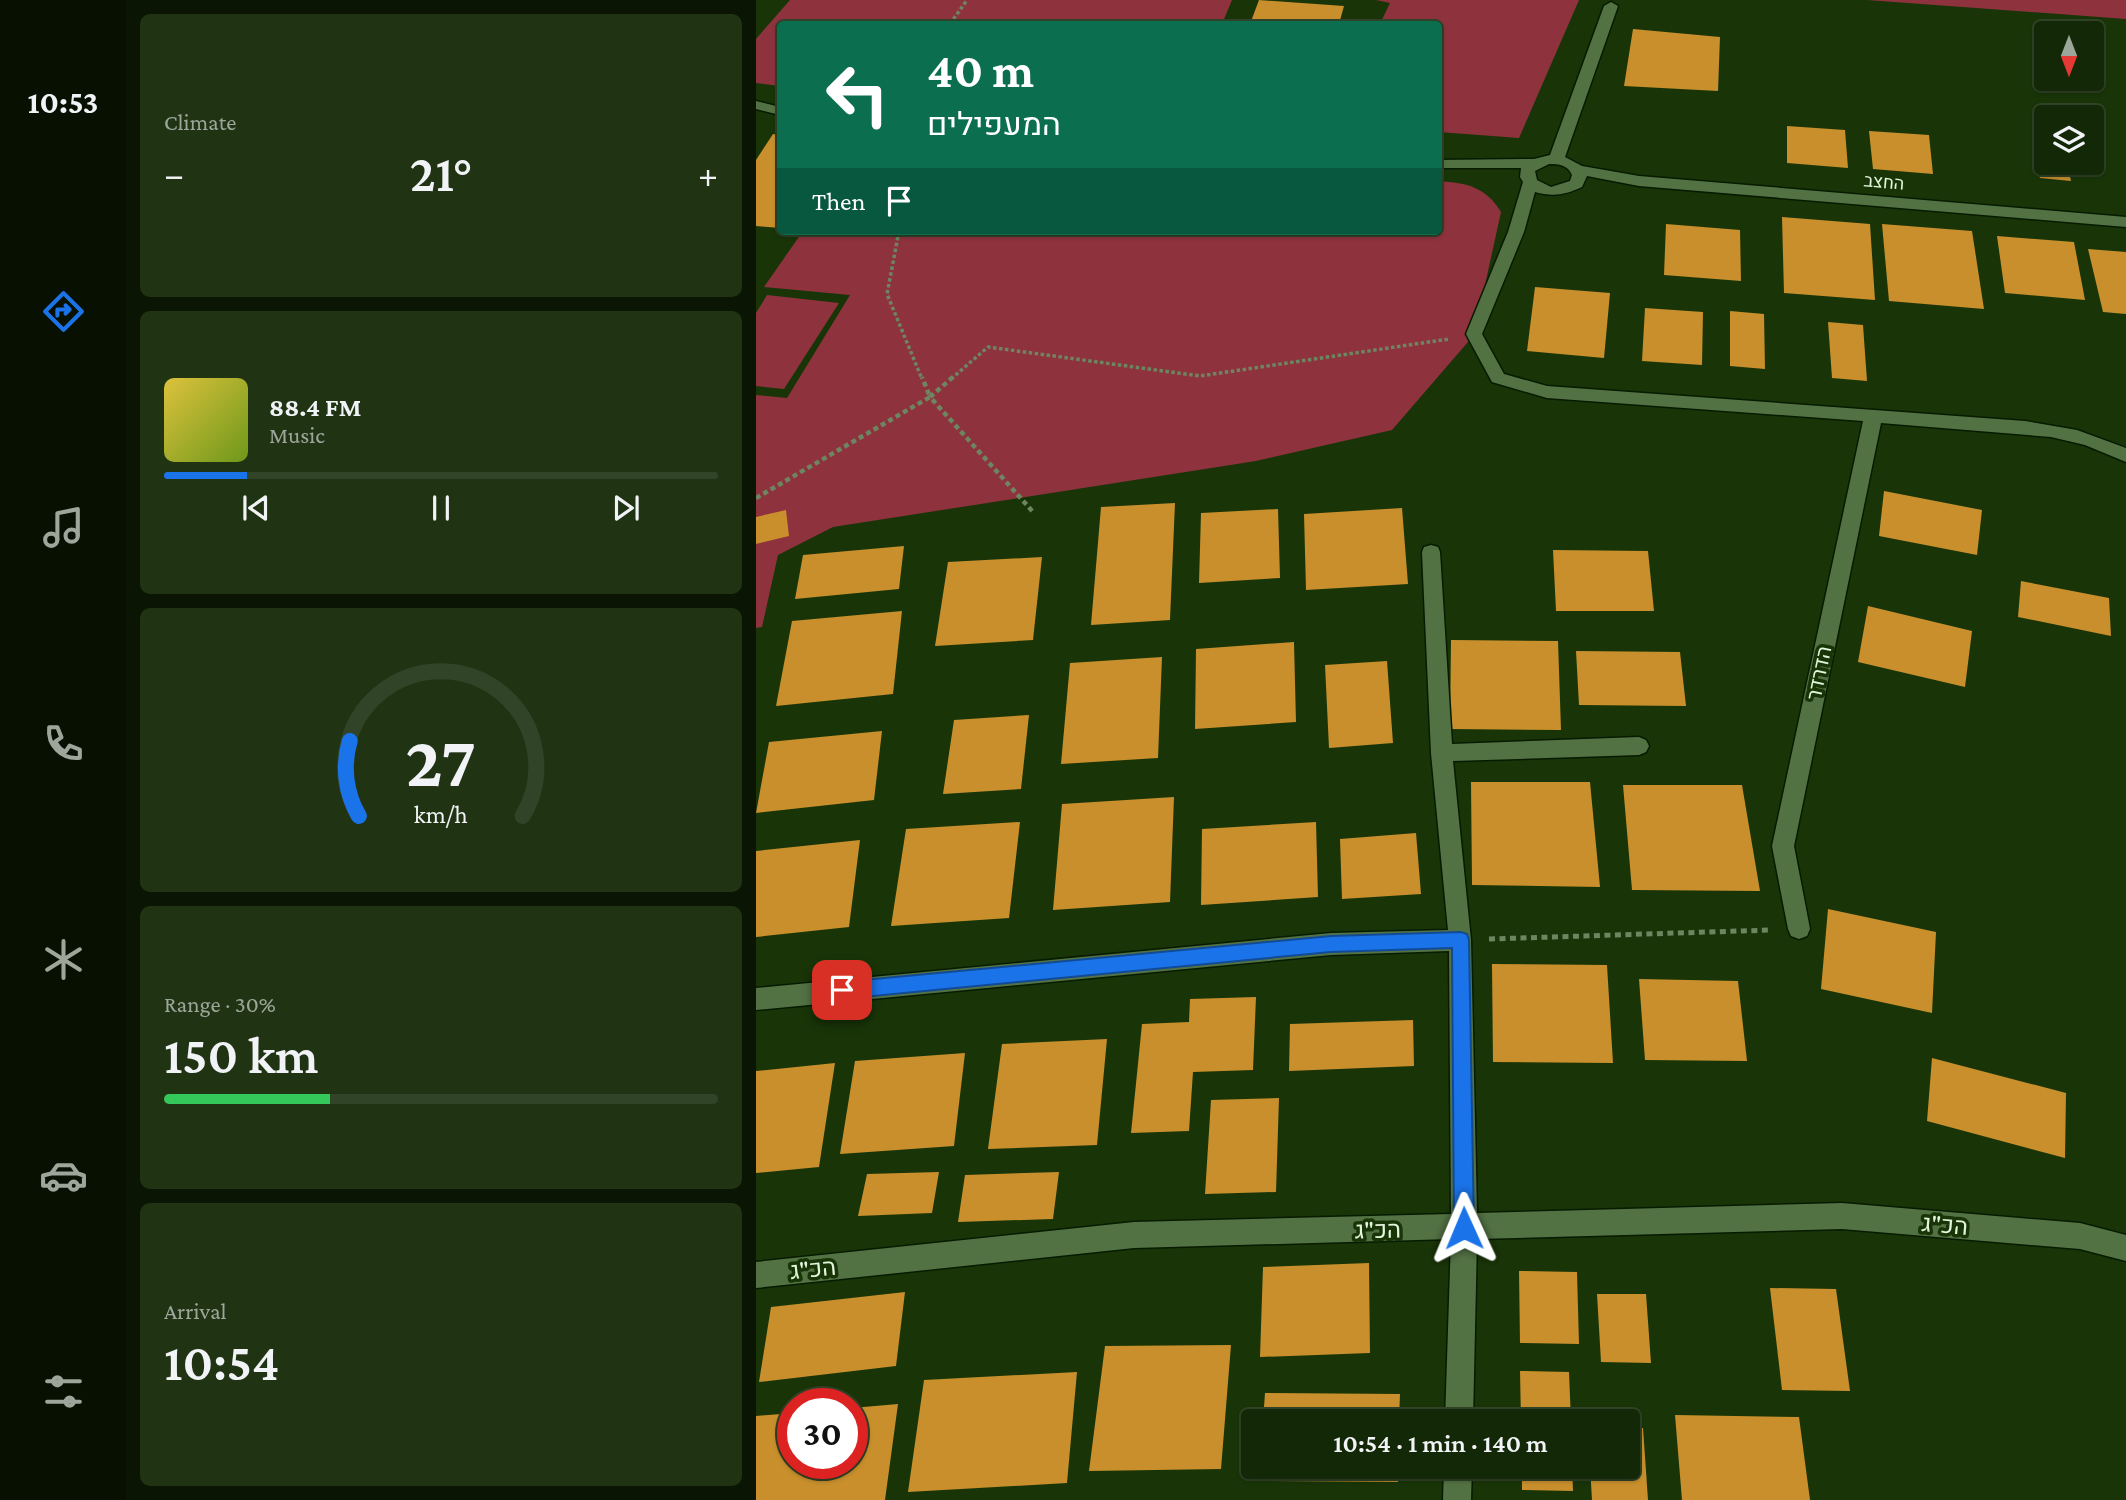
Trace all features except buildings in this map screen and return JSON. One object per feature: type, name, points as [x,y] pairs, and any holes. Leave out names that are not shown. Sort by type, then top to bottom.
[{"type":"street","points":[[1446,164],[1535,163],[1556,160],[1611,6]]},
{"type":"street","points":[[756,105],[777,110]]},
{"type":"street","points":[[756,113],[777,111]]},
{"type":"street","name":"החצב","points":[[1556,160],[1570,163],[1578,170],[1639,181],[2126,222]]},
{"type":"street","points":[[1535,163],[1527,170],[1528,182],[1517,232],[1475,335],[1498,378],[1547,392],[1873,418],[2025,427],[2065,433],[2099,443],[2126,456]]},
{"type":"street","points":[[1446,164],[1528,182],[1552,198]]},
{"type":"street","points":[[1517,232],[1552,198],[1579,180],[1578,170]]},
{"type":"street","name":"החצב","points":[[1552,198],[1639,181]]},
{"type":"street","name":"הדרדר","points":[[1799,929],[1783,845],[1873,418]]},
{"type":"street","points":[[1431,552],[1442,753],[1461,940],[1464,1228],[1459,1409]]},
{"type":"street","points":[[1442,753],[1639,746]]},
{"type":"street","points":[[756,999],[1331,944],[1461,940]]},
{"type":"street","name":"הכ\"ג","points":[[756,1275],[1134,1235],[1842,1216],[2080,1236],[2126,1248]]},
{"type":"street","points":[[1457,1500],[1458,1479]]},
{"type":"path","points":[[952,21],[967,0]]},
{"type":"path","points":[[898,235],[887,294],[930,397],[1034,513]]},
{"type":"path","points":[[756,498],[930,397],[988,347],[1200,376],[1475,335]]},
{"type":"path","points":[[1461,940],[1799,929]]},
{"type":"shaded area","points":[[790,0],[1232,0],[1223,21],[777,21],[777,86],[756,83],[756,39]]},
{"type":"shaded area","points":[[1376,0],[1579,0],[1519,138],[1442,132],[1442,21],[1381,21],[1390,3]]},
{"type":"shaded area","points":[[1867,0],[2126,0],[2126,19]]},
{"type":"shaded area","points":[[1442,181],[1475,188],[1489,197],[1501,212],[1474,335],[1392,430],[1256,461],[833,527],[778,555],[762,627],[756,628],[756,395],[787,398],[850,295],[764,287],[800,235],[1442,235]]},
{"type":"shaded area","points":[[767,295],[839,303],[784,389],[756,386],[756,313]]},
{"type":"route","points":[[842,990],[1331,944],[1461,940],[1464,1228]]}]
